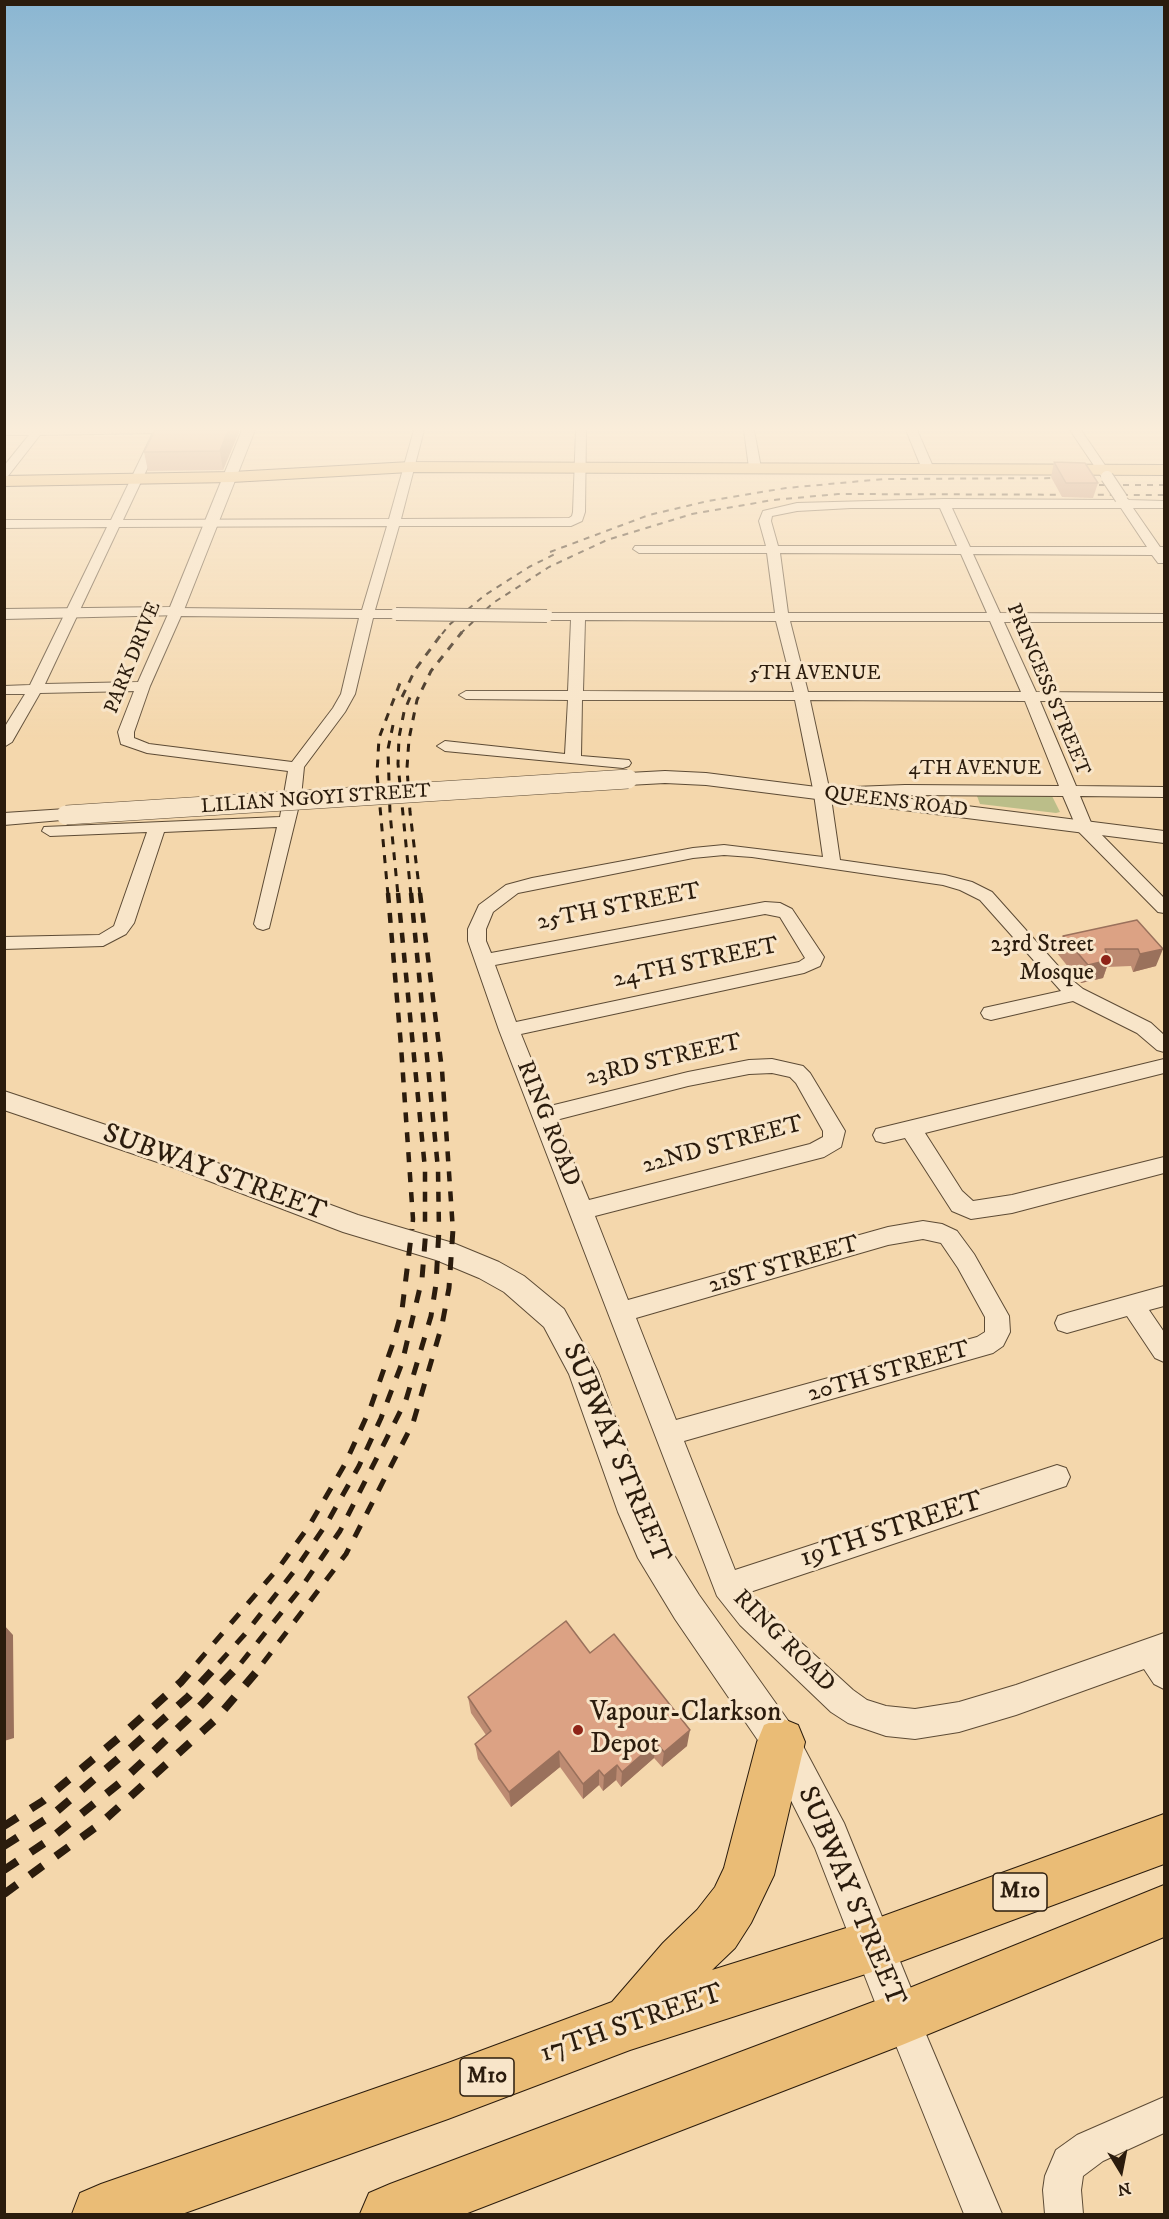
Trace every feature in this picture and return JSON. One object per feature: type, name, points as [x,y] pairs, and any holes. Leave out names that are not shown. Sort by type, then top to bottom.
[{"type":"main road","points":[[630,2023],[682,1962],[716,1929],[733,1905],[748,1875],[781,1742]]},
{"type":"main road","name":"17TH STREET","points":[[101,2214],[448,2091],[630,2023],[875,1946],[1164,1839]]},
{"type":"main road","points":[[390,2214],[902,2018],[1164,1911]]},
{"type":"street","points":[[4,742],[35,690],[112,534]]},
{"type":"street","name":"PARK DRIVE","points":[[207,534],[176,612],[143,686],[126,732],[126,741],[130,744],[296,767]]},
{"type":"street","points":[[262,924],[285,822],[293,797],[296,767],[348,694],[389,534]]},
{"type":"street","points":[[768,534],[773,550],[782,616],[802,696],[822,794],[832,863]]},
{"type":"street","name":"PRINCESS STREET","points":[[958,534],[1031,697],[1084,827]]},
{"type":"street","points":[[1147,534],[1160,551],[1164,563]]},
{"type":"street","points":[[639,549],[1160,551]]},
{"type":"street","points":[[4,614],[176,612],[1164,618]]},
{"type":"street","points":[[573,760],[578,616]]},
{"type":"street","points":[[4,690],[143,686]]},
{"type":"street","name":"5TH AVENUE","points":[[466,695],[1164,697]]},
{"type":"street","name":"QUEENS ROAD","points":[[445,746],[573,760],[665,777],[706,779],[1164,837]]},
{"type":"street","name":"LILIAN NGOYI STREET","points":[[4,819],[626,771]]},
{"type":"street","name":"4TH AVENUE","points":[[822,794],[905,790],[1164,792]]},
{"type":"street","points":[[50,831],[285,822]]},
{"type":"street","points":[[4,944],[103,940],[113,935],[125,923],[157,827]]},
{"type":"street","points":[[1084,827],[1164,908]]},
{"type":"street","name":"RING ROAD","points":[[1160,1658],[959,1717],[915,1724],[886,1721],[858,1712],[842,1701],[750,1615],[727,1586],[619,1312],[582,1211],[509,1030],[483,961],[477,941],[477,929],[485,909],[512,889],[532,883],[693,853],[752,852],[945,880],[979,891],[1002,911],[1060,980],[1076,994],[1144,1028],[1164,1046]]},
{"type":"street","name":"25TH STREET","points":[[483,961],[765,908]]},
{"type":"street","name":"24TH STREET","points":[[509,1030],[804,967],[813,962],[815,957],[812,950],[786,913],[780,909],[765,908]]},
{"type":"street","points":[[991,1013],[1076,994]]},
{"type":"street","points":[[884,1135],[1164,1065]]},
{"type":"street","name":"23RD STREET","points":[[544,1115],[688,1079],[748,1067],[786,1067],[796,1071]]},
{"type":"street","name":"22ND STREET","points":[[582,1211],[828,1146],[833,1141],[834,1131],[803,1078],[796,1071]]},
{"type":"street","name":"SUBWAY STREET","points":[[4,1100],[184,1161],[353,1224],[442,1251],[489,1270],[514,1284],[554,1318],[583,1371],[634,1512],[650,1546],[687,1607],[781,1742],[830,1837],[902,2018]]},
{"type":"street","points":[[910,1129],[960,1205],[971,1210],[1012,1204],[1164,1165]]},
{"type":"street","name":"21ST STREET","points":[[619,1312],[888,1236],[923,1230],[942,1233],[949,1237]]},
{"type":"street","name":"20TH STREET","points":[[669,1434],[984,1347],[994,1340],[998,1332],[997,1316],[966,1261],[949,1237]]},
{"type":"street","points":[[1067,1323],[1164,1296]]},
{"type":"street","points":[[1132,1305],[1164,1351]]},
{"type":"street","name":"19TH STREET","points":[[727,1586],[1057,1477]]},
{"type":"street","points":[[902,2018],[983,2214]]},
{"type":"street","points":[[1064,2214],[1062,2190],[1069,2163],[1090,2148],[1164,2115]]},
{"type":"green space","points":[[977,796],[1052,796],[1060,812],[980,804]]},
{"type":"building","points":[[1137,920],[1163,949],[1140,954],[1138,949],[1105,949],[1109,960],[1088,965],[1063,936]]},
{"type":"building","name":"Vapour-Clarkson Depot","points":[[566,1621],[590,1653],[614,1634],[690,1730],[664,1752],[656,1742],[622,1772],[617,1765],[604,1776],[599,1770],[583,1784],[559,1751],[509,1792],[475,1744],[491,1731],[468,1697]]},
{"type":"railway","points":[[550,552],[599,534]]},
{"type":"railway","points":[[462,632],[493,603],[549,567],[607,540],[628,534]]},
{"type":"railway","points":[[442,634],[449,625],[485,595],[529,567],[559,552]]},
{"type":"railway","points":[[402,697],[415,670],[443,632]]},
{"type":"railway","points":[[420,895],[410,812],[407,768],[409,739],[417,700],[431,671],[462,632]]},
{"type":"railway","points":[[388,895],[377,774],[379,738],[400,683]]},
{"type":"railway","points":[[411,895],[398,764],[399,737],[404,712],[413,690]]},
{"type":"railway","points":[[393,725],[388,749],[390,813],[398,895]]},
{"type":"railway","points":[[388,893],[401,1046],[412,1231]]},
{"type":"railway","points":[[398,893],[425,1169],[425,1231]]},
{"type":"railway","points":[[411,893],[438,1169],[439,1229]]},
{"type":"railway","points":[[420,893],[442,1070],[453,1230]]},
{"type":"railway","points":[[197,1663],[280,1566],[309,1526],[345,1464],[370,1409],[392,1346],[402,1310],[412,1229]]},
{"type":"railway","points":[[219,1663],[295,1570],[327,1523],[359,1466],[381,1418],[402,1363],[422,1279],[426,1229]]},
{"type":"railway","points":[[241,1663],[301,1588],[340,1531],[406,1400],[431,1316],[436,1284],[439,1229]]},
{"type":"railway","points":[[263,1663],[346,1554],[413,1423],[442,1325],[449,1288],[453,1230]]},
{"type":"railway","points":[[4,1826],[43,1801],[122,1735],[181,1682],[198,1662]]},
{"type":"railway","points":[[4,1846],[51,1816],[188,1697],[220,1662]]},
{"type":"railway","points":[[4,1870],[46,1842],[121,1782],[188,1719],[242,1662]]},
{"type":"railway","points":[[4,1894],[100,1824],[215,1720],[265,1662]]},
{"type":"place","name":"23rd Street Mosque","points":[[1106,960]]},
{"type":"place","name":"Vapour-Clarkson Depot","points":[[578,1730]]}]
